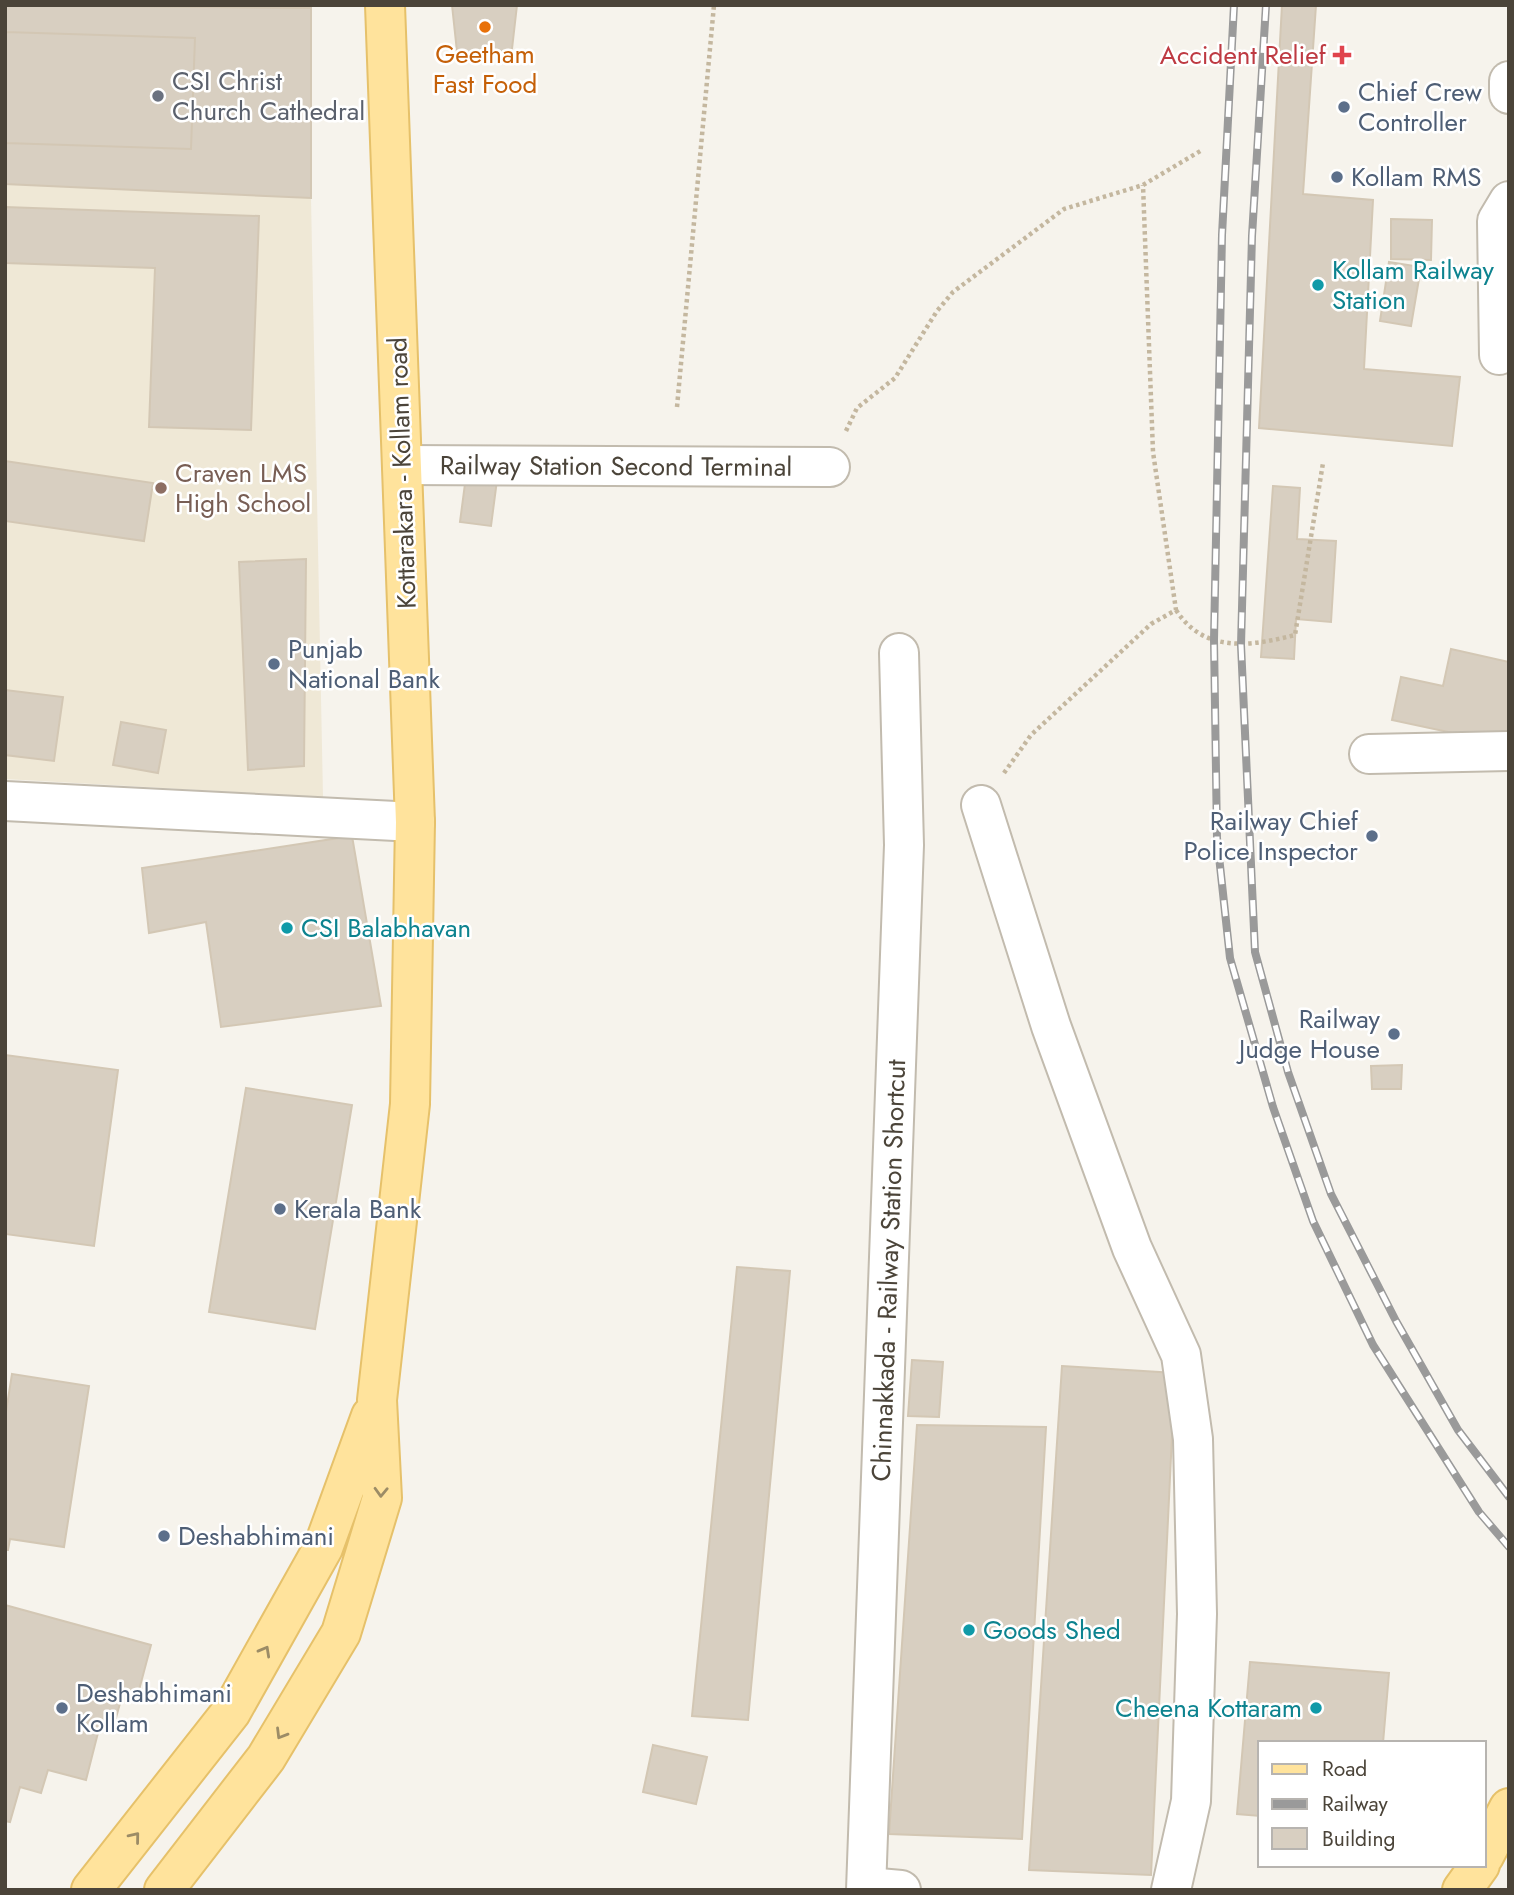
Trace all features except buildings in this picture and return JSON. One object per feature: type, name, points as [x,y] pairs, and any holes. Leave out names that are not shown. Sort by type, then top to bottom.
[{"type":"main road","name":"Kottarakara - Kollam road","points":[[377,1400],[410,1104],[415,822],[385,5]]},
{"type":"main road","points":[[91,1890],[232,1712],[323,1548],[377,1400]]},
{"type":"main road","points":[[164,1890],[266,1758],[341,1633],[382,1498],[377,1400]]},
{"type":"main road","points":[[1486,1851],[1509,1808]]},
{"type":"street","points":[[1509,80],[1509,94]]},
{"type":"street","points":[[1499,355],[1497,222],[1509,201]]},
{"type":"street","name":"Railway Station Second Terminal","points":[[402,465],[830,467]]},
{"type":"street","name":"Chinnakkada - Railway Station Shortcut","points":[[878,1889],[904,845],[899,653]]},
{"type":"street","points":[[1369,754],[1509,751]]},
{"type":"street","points":[[5,801],[415,822]]},
{"type":"street","points":[[981,805],[1051,1027],[1132,1248],[1181,1355],[1193,1439],[1197,1614],[1191,1801],[1171,1890]]},
{"type":"path","points":[[677,407],[714,5]]},
{"type":"path","points":[[830,467],[857,408],[895,378],[937,311],[953,292],[1064,209],[1143,185],[1202,150]]},
{"type":"path","points":[[1143,185],[1153,452],[1176,610],[1196,633],[1214,640],[1254,645],[1295,635],[1323,463]]},
{"type":"path","points":[[981,805],[1031,735],[1150,624],[1176,610]]},
{"type":"shaded area","name":"Craven LMS High School","points":[[5,184],[311,198],[323,797],[5,779]]},
{"type":"railway","points":[[1234,5],[1222,235],[1214,640],[1217,838],[1230,958],[1273,1107],[1313,1221],[1373,1345],[1479,1512],[1509,1547]]},
{"type":"railway","points":[[1266,5],[1252,236],[1241,645],[1255,952],[1288,1072],[1331,1194],[1396,1321],[1458,1430],[1509,1497]]},
{"type":"place","name":"Geetham Fast Food","points":[[485,27]]},
{"type":"place","name":"Accident Relief","points":[[1342,55]]},
{"type":"place","name":"CSI Christ Church Cathedral","points":[[158,96]]},
{"type":"place","name":"Chief Crew Controller","points":[[1344,107]]},
{"type":"place","name":"Kollam RMS","points":[[1337,177]]},
{"type":"place","name":"Kollam Railway Station","points":[[1318,285]]},
{"type":"place","name":"Craven LMS High School","points":[[161,488]]},
{"type":"place","name":"Punjab National Bank","points":[[274,664]]},
{"type":"place","name":"Railway Chief Police Inspector","points":[[1372,836]]},
{"type":"place","name":"CSI Balabhavan","points":[[287,928]]},
{"type":"place","name":"Railway Judge House","points":[[1394,1034]]},
{"type":"place","name":"Kerala Bank","points":[[280,1209]]},
{"type":"place","name":"Deshabhimani","points":[[164,1536]]},
{"type":"place","name":"Goods Shed","points":[[969,1630]]},
{"type":"place","name":"Deshabhimani Kollam","points":[[62,1708]]},
{"type":"place","name":"Cheena Kottaram","points":[[1316,1708]]}]
